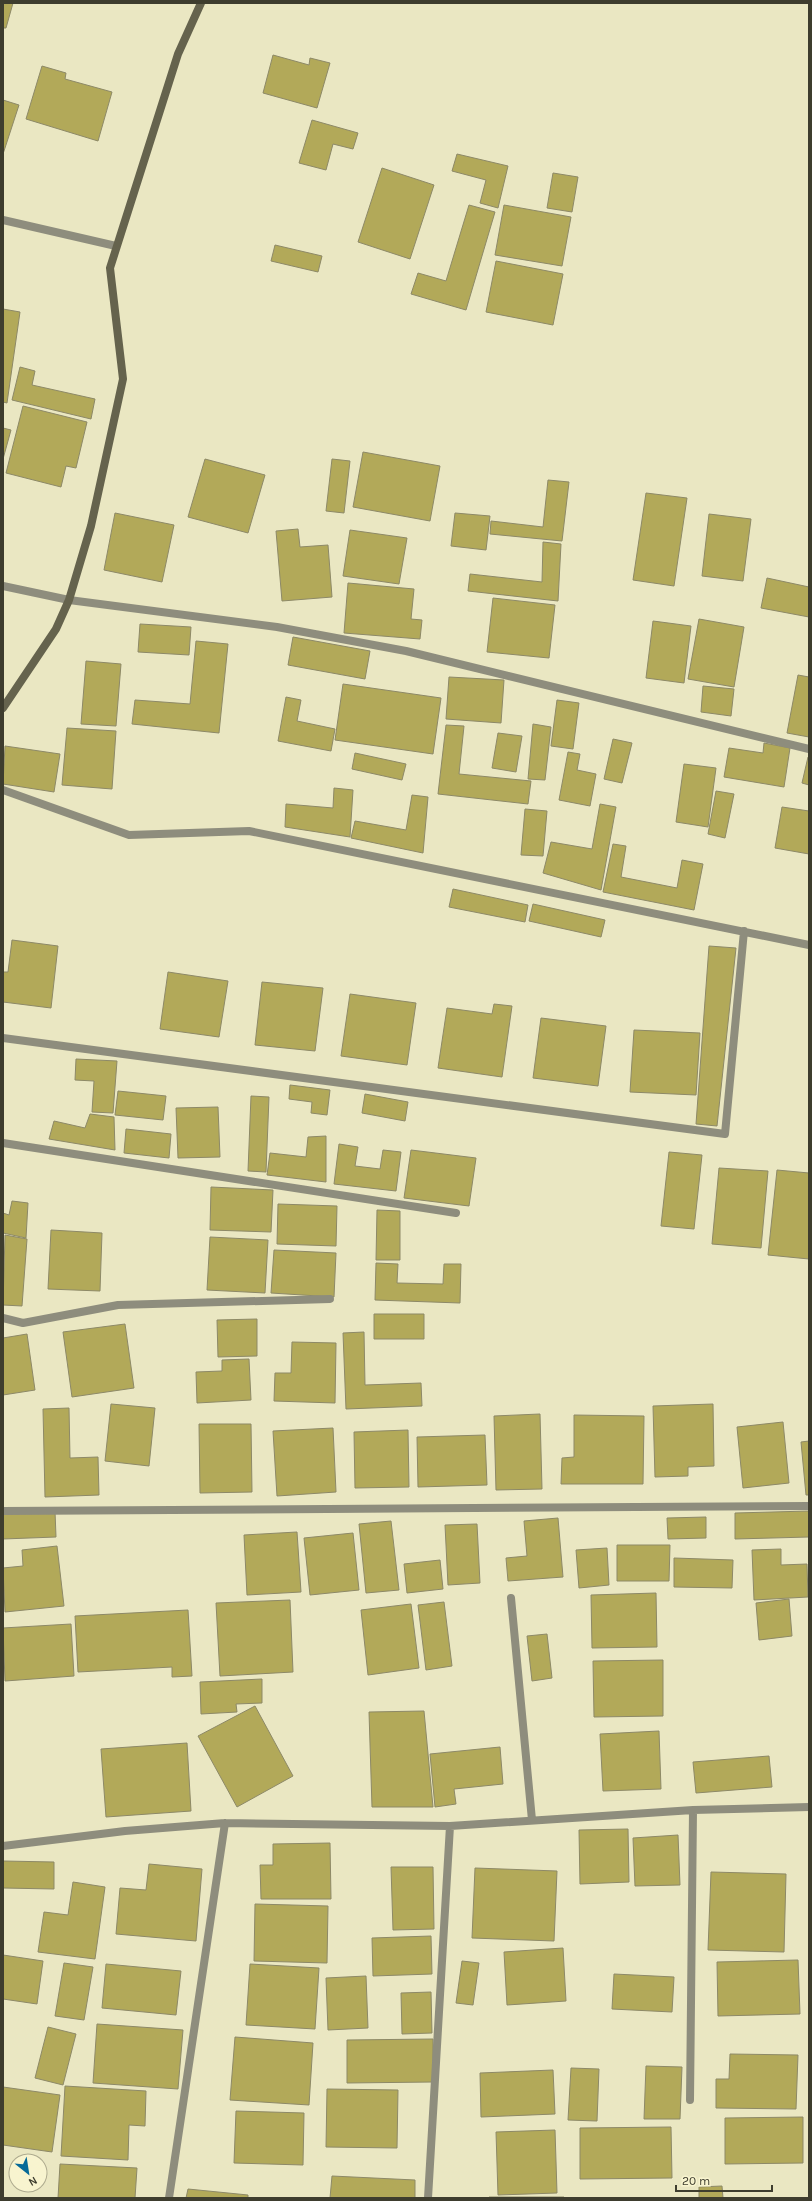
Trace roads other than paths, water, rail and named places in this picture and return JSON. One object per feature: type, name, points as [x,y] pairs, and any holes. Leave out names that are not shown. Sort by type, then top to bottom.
[{"type":"street","points":[[3,708],[56,629],[69,600],[91,526],[123,379],[110,268],[178,54],[201,3]]},
{"type":"street","points":[[3,220],[116,246]]},
{"type":"street","points":[[3,586],[69,600],[278,627],[406,651],[809,749]]},
{"type":"street","points":[[3,790],[129,835],[249,831],[809,945]]},
{"type":"street","points":[[3,1038],[725,1134],[744,931]]},
{"type":"street","points":[[3,1143],[456,1213]]},
{"type":"street","points":[[3,1318],[23,1323],[118,1305],[330,1299]]},
{"type":"street","points":[[3,1511],[809,1506]]},
{"type":"street","points":[[511,1598],[532,1820]]},
{"type":"street","points":[[3,1846],[125,1831],[225,1823],[450,1826],[692,1810],[809,1807]]},
{"type":"street","points":[[690,2100],[692,1810]]},
{"type":"street","points":[[169,2198],[225,1823]]},
{"type":"street","points":[[428,2198],[450,1826]]}]
